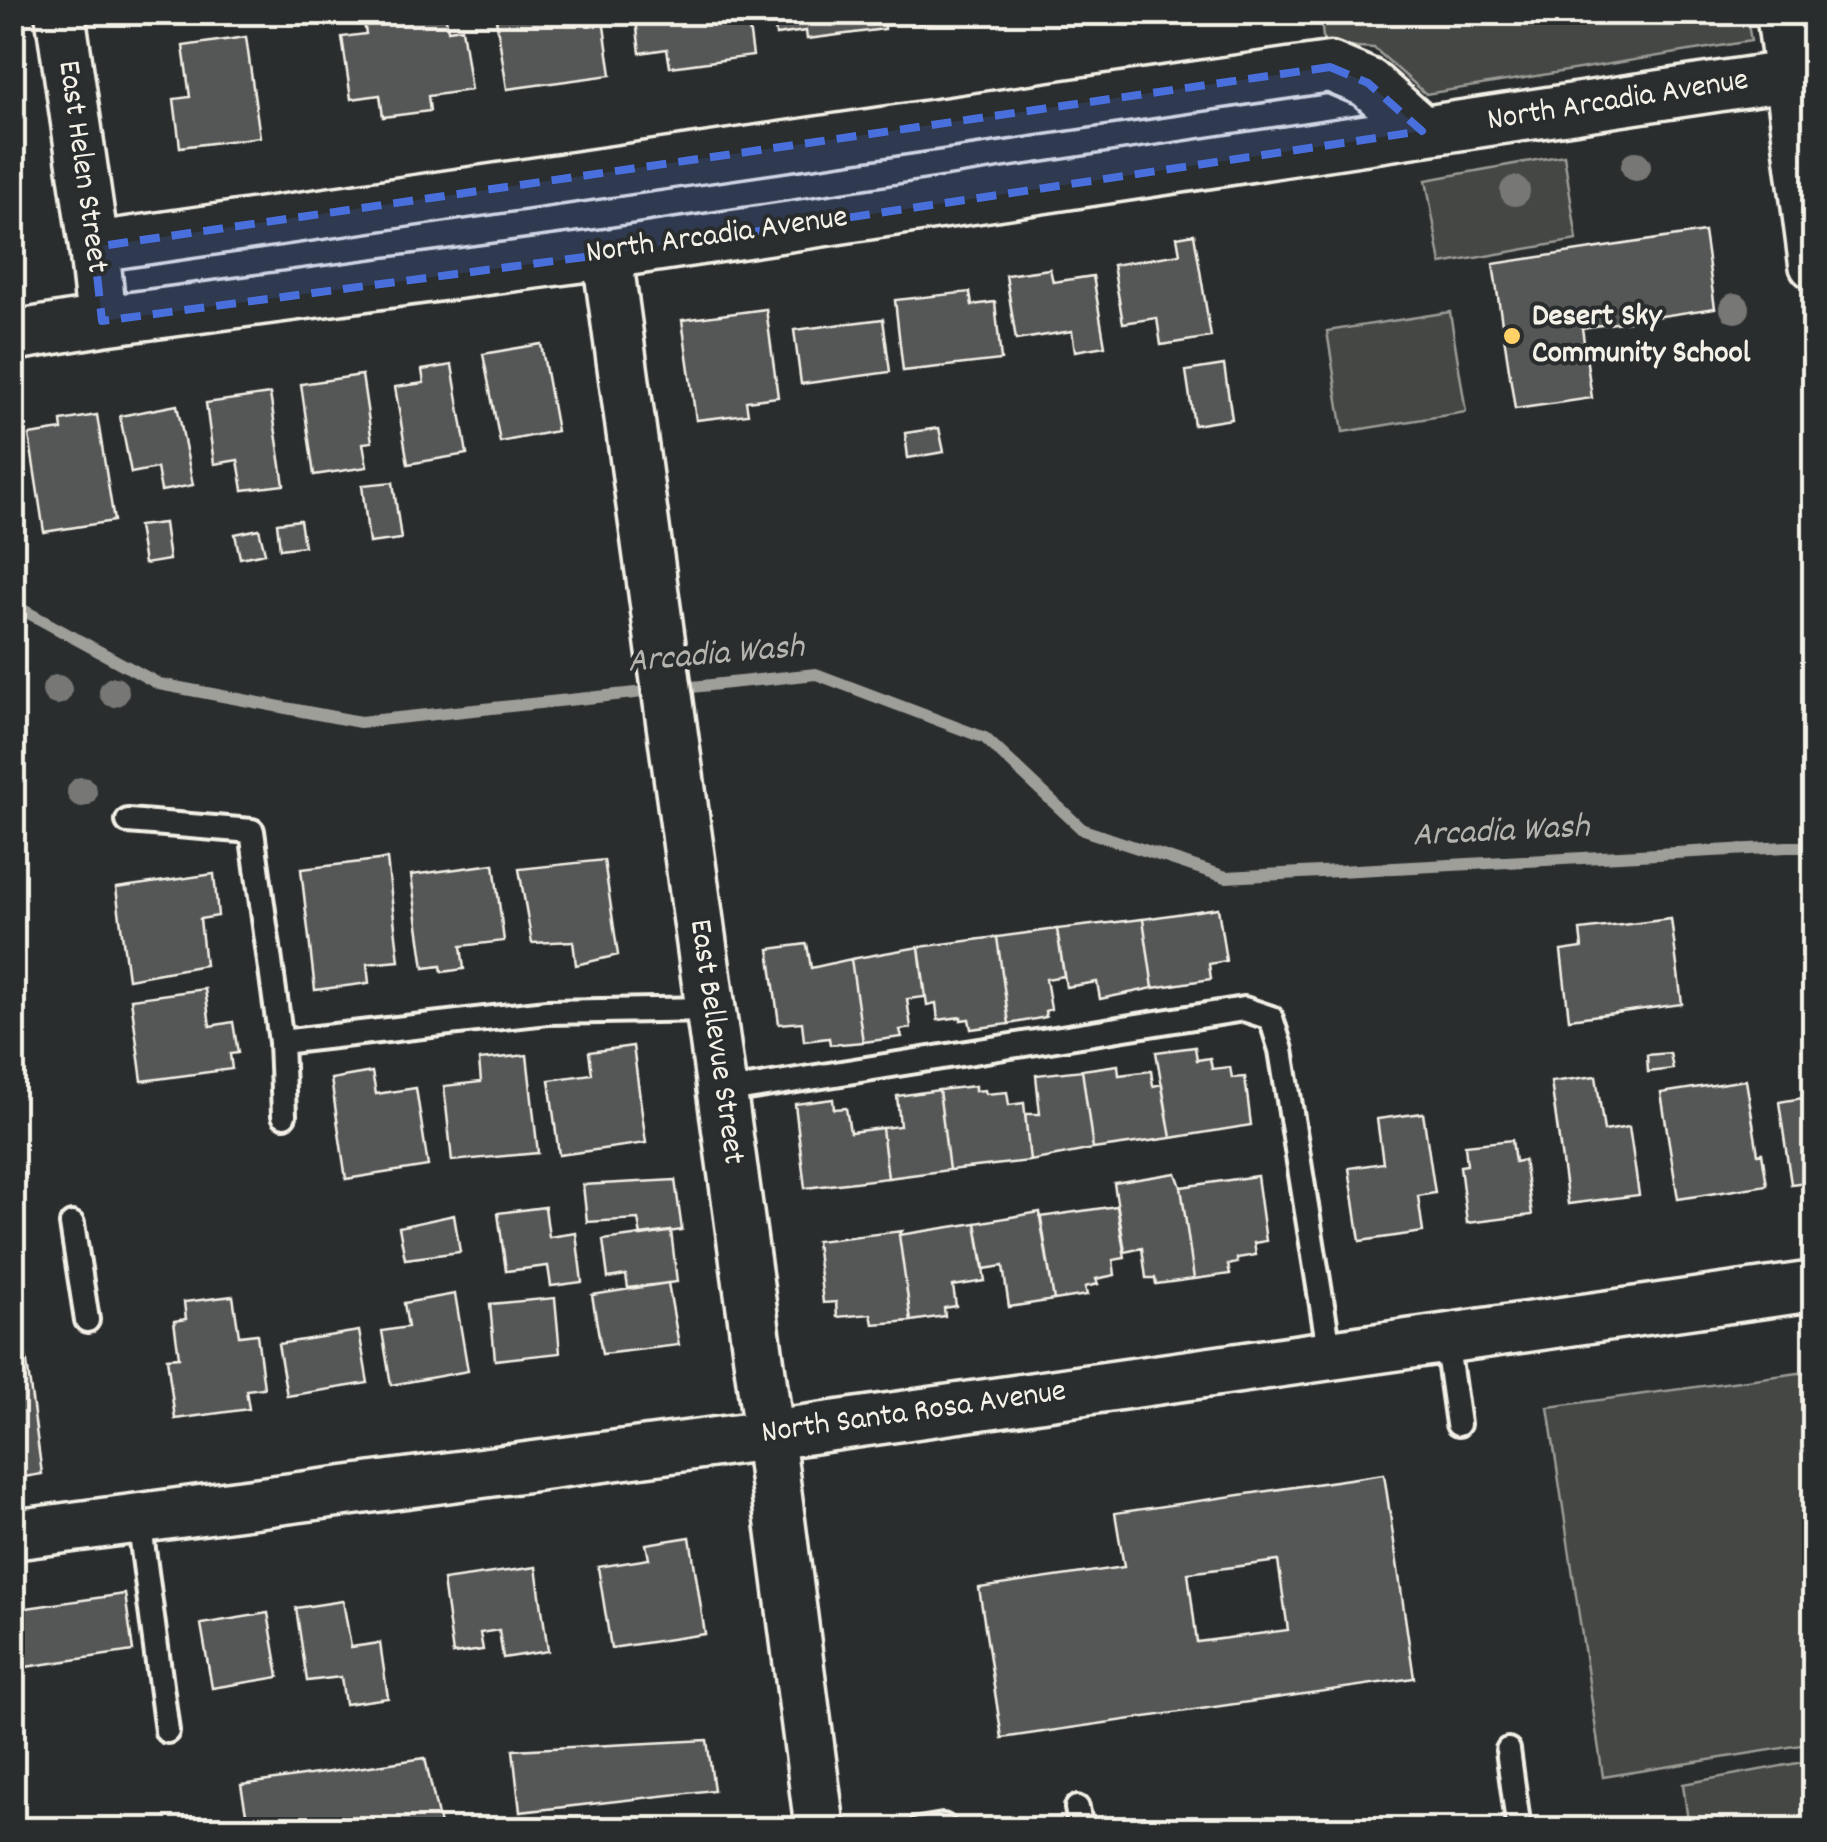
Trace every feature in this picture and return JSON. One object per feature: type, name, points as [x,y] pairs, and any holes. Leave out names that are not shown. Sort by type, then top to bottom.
[{"type":"street","name":"East Helen Street","points":[[60,12],[102,321]]},
{"type":"street","points":[[1781,12],[1802,74],[1814,264]]},
{"type":"street","points":[[94,247],[1330,67],[1368,84],[1422,132]]},
{"type":"street","name":"North Arcadia Avenue","points":[[12,336],[607,254],[1802,74]]},
{"type":"street","name":"East Bellevue Street","points":[[607,254],[820,1830]]},
{"type":"street","name":"North Santa Rosa Avenue","points":[[12,1535],[768,1435],[1814,1286]]},
{"type":"lane","points":[[128,821],[252,831],[281,1042],[284,1115]]},
{"type":"lane","points":[[281,1042],[547,1012],[710,1009]]},
{"type":"lane","points":[[722,1092],[1244,1009],[1271,1018],[1281,1050],[1330,1355]]},
{"type":"lane","points":[[72,1224],[87,1320]]},
{"type":"lane","points":[[1446,1339],[1458,1424]]},
{"type":"lane","points":[[139,1518],[167,1731]]},
{"type":"lane","points":[[1508,1750],[1519,1830]]},
{"type":"lane","points":[[919,1830],[943,1826]]},
{"type":"highlighted area","points":[[1330,67],[1368,83],[1422,131],[607,254],[102,321],[94,247]]},
{"type":"shaded area","points":[[1320,13],[1746,13],[1751,41],[1426,94],[1374,48],[1324,45]]},
{"type":"shaded area","points":[[1564,155],[1577,240],[1441,264],[1426,180]]},
{"type":"shaded area","points":[[1450,312],[1466,412],[1343,432],[1327,331]]},
{"type":"shaded area","points":[[1814,1371],[1814,1743],[1603,1777],[1548,1407]]},
{"type":"shaded area","points":[[1814,1760],[1814,1829],[1689,1829],[1683,1784]]},
{"type":"building","points":[[379,12],[403,12],[404,17],[445,12],[448,30],[462,28],[471,90],[428,96],[430,111],[383,117],[380,95],[351,99],[342,37],[366,34],[364,22],[380,20]]},
{"type":"building","points":[[495,12],[602,12],[611,75],[507,89]]},
{"type":"building","points":[[635,12],[747,12],[753,56],[670,67],[667,49],[640,53]]},
{"type":"building","points":[[773,12],[882,12],[885,29],[807,39],[806,31],[776,35]]},
{"type":"building","points":[[917,12],[1014,12],[918,23]]},
{"type":"building","points":[[246,37],[260,137],[180,147],[174,99],[190,97],[183,46]]},
{"type":"building","points":[[1704,232],[1715,308],[1582,328],[1592,398],[1515,409],[1493,264]]},
{"type":"building","points":[[1194,234],[1211,337],[1161,345],[1157,318],[1123,323],[1113,265],[1180,254],[1177,237]]},
{"type":"building","points":[[1050,269],[1053,282],[1093,276],[1105,346],[1075,351],[1072,331],[1016,340],[1006,275]]},
{"type":"building","points":[[970,292],[972,305],[995,302],[1001,360],[903,371],[895,300]]},
{"type":"building","points":[[766,309],[778,397],[746,401],[748,414],[696,420],[682,320]]},
{"type":"building","points":[[883,319],[890,372],[801,384],[794,330]]},
{"type":"building","points":[[541,344],[557,431],[500,442],[483,354]]},
{"type":"building","points":[[452,365],[467,454],[408,464],[395,387],[424,383],[422,370]]},
{"type":"building","points":[[1224,365],[1232,419],[1194,425],[1186,371]]},
{"type":"building","points":[[362,375],[372,442],[363,443],[367,467],[314,475],[301,384]]},
{"type":"building","points":[[270,394],[284,485],[243,490],[238,460],[214,464],[206,403]]},
{"type":"building","points":[[177,405],[193,485],[161,491],[157,468],[131,473],[120,416]]},
{"type":"building","points":[[97,415],[114,521],[44,532],[29,435],[62,430],[61,421]]},
{"type":"building","points":[[939,428],[944,452],[908,458],[905,433]]},
{"type":"building","points":[[393,482],[401,539],[369,543],[362,485]]},
{"type":"building","points":[[300,520],[304,546],[280,549],[277,523]]},
{"type":"building","points":[[164,523],[169,560],[144,564],[138,526]]},
{"type":"building","points":[[259,529],[265,553],[240,558],[235,534]]},
{"type":"building","points":[[387,859],[399,961],[367,964],[369,983],[315,990],[301,869]]},
{"type":"building","points":[[604,860],[618,955],[576,965],[573,941],[532,943],[519,869]]},
{"type":"building","points":[[494,864],[504,941],[461,946],[464,969],[442,972],[441,966],[424,968],[411,875]]},
{"type":"building","points":[[214,874],[218,916],[200,919],[205,965],[128,979],[116,888]]},
{"type":"building","points":[[1218,908],[1226,961],[1209,964],[1211,979],[1153,988],[1143,919]]},
{"type":"building","points":[[1143,919],[1153,988],[1100,999],[1097,982],[1066,987],[1057,929]]},
{"type":"building","points":[[1671,919],[1682,1004],[1569,1019],[1561,951],[1582,948],[1580,930]]},
{"type":"building","points":[[1057,929],[1064,976],[1046,979],[1051,1009],[1045,1011],[1046,1017],[1009,1024],[997,937]]},
{"type":"building","points":[[997,937],[1009,1024],[971,1029],[969,1019],[938,1020],[936,1003],[927,1005],[919,947]]},
{"type":"building","points":[[807,944],[811,968],[851,959],[863,1042],[830,1045],[829,1038],[804,1041],[802,1022],[779,1024],[769,949]]},
{"type":"building","points":[[919,947],[925,997],[907,999],[911,1028],[900,1030],[902,1037],[863,1042],[851,959]]},
{"type":"building","points":[[205,989],[210,1026],[233,1022],[238,1053],[230,1054],[232,1069],[142,1081],[131,999]]},
{"type":"building","points":[[633,1046],[646,1143],[559,1155],[549,1080],[592,1074],[589,1052]]},
{"type":"building","points":[[1195,1047],[1197,1060],[1210,1058],[1212,1069],[1230,1067],[1232,1078],[1245,1077],[1251,1125],[1171,1138],[1156,1052]]},
{"type":"building","points":[[1670,1053],[1673,1069],[1648,1072],[1647,1055]]},
{"type":"building","points":[[527,1055],[538,1153],[452,1161],[444,1086],[481,1082],[479,1060]]},
{"type":"building","points":[[1118,1065],[1119,1075],[1151,1071],[1153,1086],[1162,1084],[1171,1138],[1093,1149],[1082,1070]]},
{"type":"building","points":[[1082,1070],[1093,1149],[1030,1161],[1025,1114],[1040,1114],[1036,1075]]},
{"type":"building","points":[[372,1072],[376,1094],[416,1088],[428,1166],[346,1179],[331,1079]]},
{"type":"building","points":[[1596,1076],[1604,1131],[1629,1127],[1639,1195],[1568,1204],[1551,1082]]},
{"type":"building","points":[[1746,1080],[1767,1185],[1678,1199],[1661,1093]]},
{"type":"building","points":[[975,1086],[975,1091],[985,1090],[986,1094],[1007,1092],[1009,1105],[1024,1103],[1030,1161],[949,1170],[939,1090]]},
{"type":"building","points":[[939,1090],[949,1170],[888,1178],[882,1128],[900,1126],[897,1096]]},
{"type":"building","points":[[1814,1096],[1814,1181],[1791,1184],[1779,1102]]},
{"type":"building","points":[[833,1099],[834,1109],[846,1108],[850,1132],[882,1128],[888,1178],[805,1188],[795,1104]]},
{"type":"building","points":[[1423,1113],[1435,1193],[1418,1196],[1423,1232],[1360,1241],[1349,1168],[1383,1163],[1377,1119]]},
{"type":"building","points":[[1512,1140],[1515,1162],[1524,1160],[1532,1215],[1467,1223],[1460,1166],[1467,1165],[1465,1145]]},
{"type":"building","points":[[1176,1173],[1194,1279],[1156,1284],[1155,1278],[1146,1278],[1142,1248],[1125,1252],[1114,1183]]},
{"type":"building","points":[[1257,1176],[1266,1241],[1254,1243],[1256,1255],[1237,1258],[1237,1263],[1228,1265],[1230,1274],[1194,1279],[1181,1187]]},
{"type":"building","points":[[675,1180],[682,1230],[641,1236],[638,1219],[587,1222],[583,1185]]},
{"type":"building","points":[[1117,1206],[1125,1258],[1113,1260],[1115,1275],[1096,1279],[1098,1284],[1085,1287],[1087,1295],[1054,1300],[1040,1217]]},
{"type":"building","points":[[545,1207],[549,1237],[576,1233],[582,1282],[551,1286],[548,1266],[506,1271],[498,1213]]},
{"type":"building","points":[[1040,1212],[1054,1300],[1009,1307],[1003,1266],[984,1269],[976,1223]]},
{"type":"building","points":[[454,1215],[460,1252],[405,1259],[399,1227]]},
{"type":"building","points":[[976,1223],[985,1281],[953,1286],[956,1306],[944,1308],[945,1316],[911,1321],[899,1235]]},
{"type":"building","points":[[671,1231],[677,1282],[628,1288],[626,1275],[608,1278],[603,1240]]},
{"type":"building","points":[[902,1231],[899,1235],[911,1321],[873,1324],[871,1314],[837,1317],[836,1302],[823,1303],[816,1241]]},
{"type":"building","points":[[668,1283],[679,1345],[602,1354],[592,1295]]},
{"type":"building","points":[[455,1294],[468,1371],[391,1385],[382,1331],[408,1327],[404,1303]]},
{"type":"building","points":[[233,1296],[239,1336],[257,1334],[264,1388],[246,1390],[249,1409],[175,1419],[167,1358],[179,1357],[174,1321],[186,1319],[184,1302]]},
{"type":"building","points":[[555,1298],[560,1353],[495,1360],[490,1304]]},
{"type":"building","points":[[359,1331],[368,1383],[287,1396],[278,1344]]},
{"type":"building","points":[[23,1333],[42,1474],[12,1479],[12,1335]]},
{"type":"building","points":[[1384,1474],[1414,1678],[1002,1738],[979,1588],[1124,1567],[1115,1513]],"holes":[[[1278,1561],[1288,1630],[1197,1642],[1188,1573]]]},
{"type":"building","points":[[690,1537],[705,1634],[611,1648],[598,1567],[649,1559],[646,1544]]},
{"type":"building","points":[[536,1567],[548,1651],[503,1658],[499,1630],[480,1633],[483,1650],[453,1654],[443,1580]]},
{"type":"building","points":[[125,1594],[133,1651],[12,1669],[12,1610]]},
{"type":"building","points":[[343,1601],[351,1647],[380,1643],[388,1698],[345,1704],[341,1677],[307,1681],[296,1608]]},
{"type":"building","points":[[268,1613],[279,1677],[212,1688],[201,1624]]},
{"type":"building","points":[[707,1740],[714,1790],[520,1812],[513,1750]]},
{"type":"building","points":[[425,1758],[440,1825],[410,1830],[249,1830],[241,1785]]},
{"type":"waterway","name":"Arcadia Wash","points":[[12,604],[159,684],[360,722],[816,674],[985,738],[1083,830],[1226,877],[1814,847]]},
{"type":"place","name":"Desert Sky Community School","points":[[1512,336]]}]
